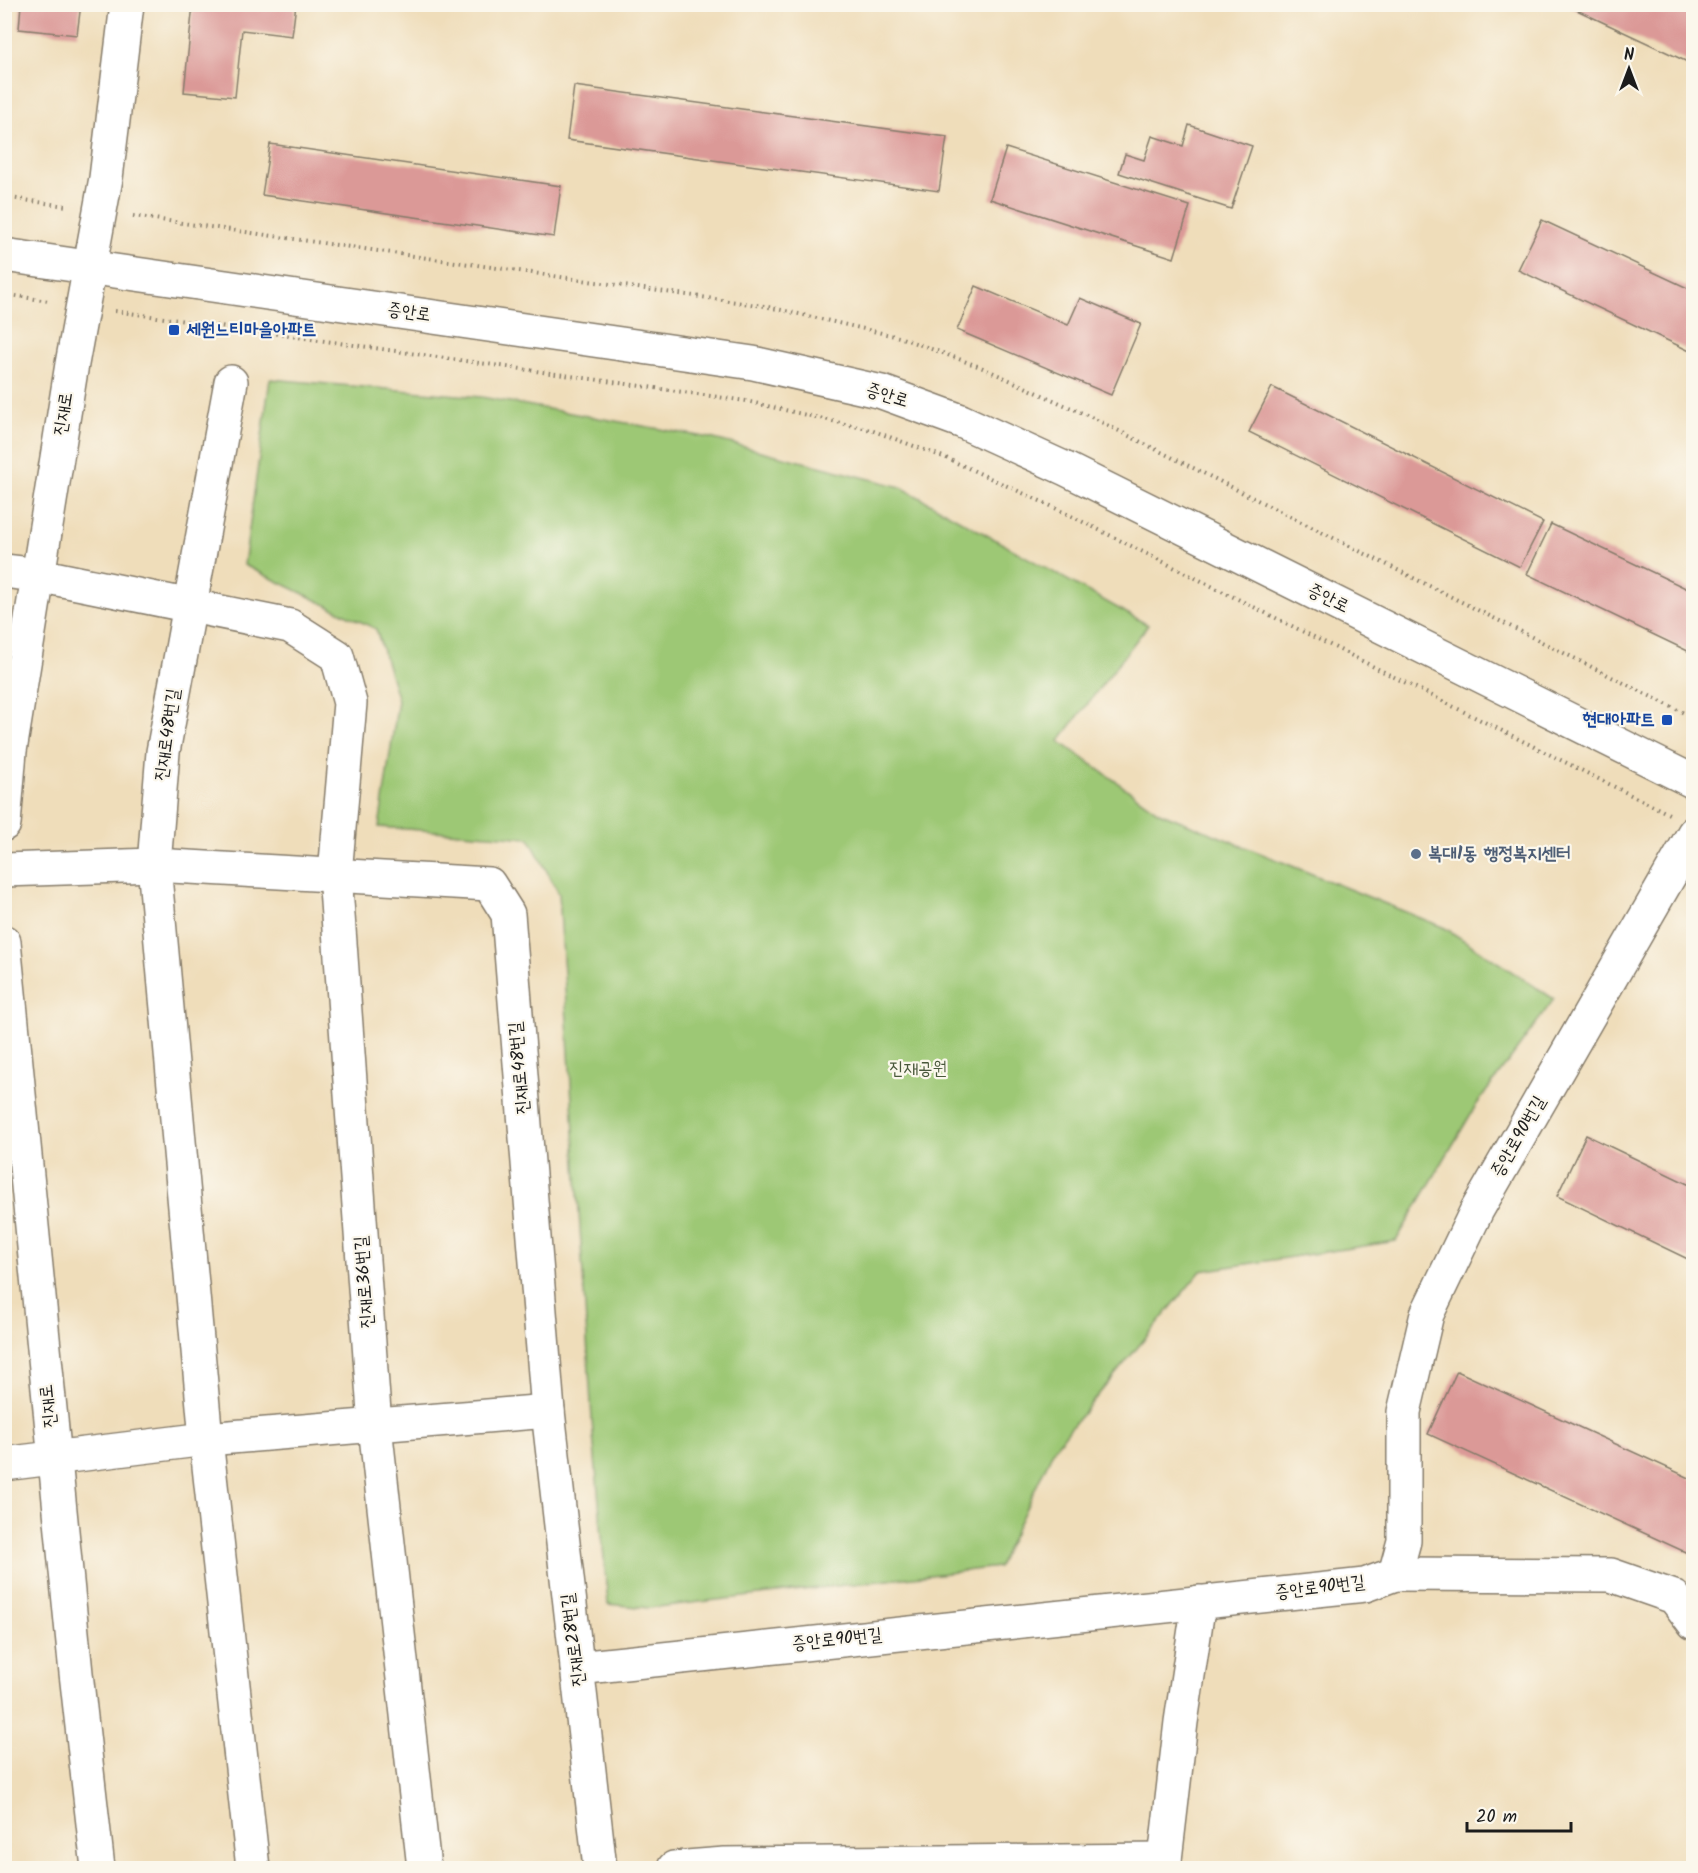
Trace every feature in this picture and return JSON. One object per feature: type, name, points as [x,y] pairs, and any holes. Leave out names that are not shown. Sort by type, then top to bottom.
[{"type":"street","name":"진재로","points":[[4,824],[10,751],[72,364],[106,178],[127,4]]},
{"type":"street","name":"증안로","points":[[4,255],[753,363],[882,392],[961,422],[1066,469],[1694,782]]},
{"type":"street","name":"진재로48번길","points":[[206,1439],[154,865],[163,752],[231,382]]},
{"type":"street","points":[[4,571],[38,575],[290,626],[337,656],[350,703],[335,874]]},
{"type":"street","name":"증안로90번길","points":[[577,1668],[1365,1585],[1395,1574],[1404,1541],[1404,1412],[1427,1314],[1477,1210],[1683,824]]},
{"type":"street","name":"진재로48번길","points":[[4,870],[154,865],[489,884],[508,914],[548,1411]]},
{"type":"street","name":"진재로36번길","points":[[335,874],[375,1426],[424,1869]]},
{"type":"street","name":"진재로","points":[[4,942],[54,1459],[98,1869]]},
{"type":"street","points":[[4,1464],[206,1439],[548,1411]]},
{"type":"street","name":"진재로28번길","points":[[548,1411],[600,1869]]},
{"type":"street","points":[[206,1439],[253,1869]]},
{"type":"street","points":[[1395,1574],[1611,1575],[1674,1598],[1694,1623]]},
{"type":"street","points":[[674,1869],[725,1866],[1164,1864],[1181,1722],[1199,1602]]},
{"type":"path","points":[[4,294],[746,401],[871,430],[946,458],[1049,504],[1683,824]]},
{"type":"green space","name":"진재공원","points":[[270,379],[481,397],[710,438],[901,487],[1148,625],[1059,741],[1159,812],[1445,928],[1554,999],[1475,1107],[1396,1241],[1201,1271],[1055,1447],[998,1567],[649,1608],[608,1604],[593,1435],[559,894],[529,838],[379,827],[398,700],[376,629],[244,565]]},
{"type":"building","points":[[21,4],[81,4],[77,35],[19,29]]},
{"type":"building","points":[[193,4],[296,4],[292,36],[242,30],[235,97],[184,92]]},
{"type":"building","points":[[1564,4],[1694,4],[1694,65]]},
{"type":"building","points":[[574,86],[947,137],[939,191],[567,140]]},
{"type":"building","points":[[4,110],[11,111],[6,147],[4,147]]},
{"type":"building","points":[[1189,125],[1252,146],[1231,209],[1119,173],[1125,154],[1144,160],[1152,136],[1183,146]]},
{"type":"building","points":[[270,144],[561,186],[554,237],[262,195]]},
{"type":"building","points":[[1006,148],[1190,206],[1174,258],[990,199]]},
{"type":"building","points":[[1542,220],[1694,291],[1694,353],[1518,270]]},
{"type":"building","points":[[976,286],[1068,325],[1080,298],[1141,324],[1111,395],[957,330]]},
{"type":"building","points":[[1272,387],[1543,522],[1520,567],[1249,432]]},
{"type":"building","points":[[1551,524],[1694,592],[1694,654],[1527,574]]},
{"type":"building","points":[[1586,1135],[1694,1187],[1694,1262],[1557,1196]]},
{"type":"building","points":[[1457,1371],[1694,1480],[1694,1556],[1428,1434]]},
{"type":"place","name":"세원느티마을아파트","points":[[174,330]]},
{"type":"place","name":"현대아파트","points":[[1667,720]]},
{"type":"place","name":"복대1동 행정복지센터","points":[[1416,854]]}]
